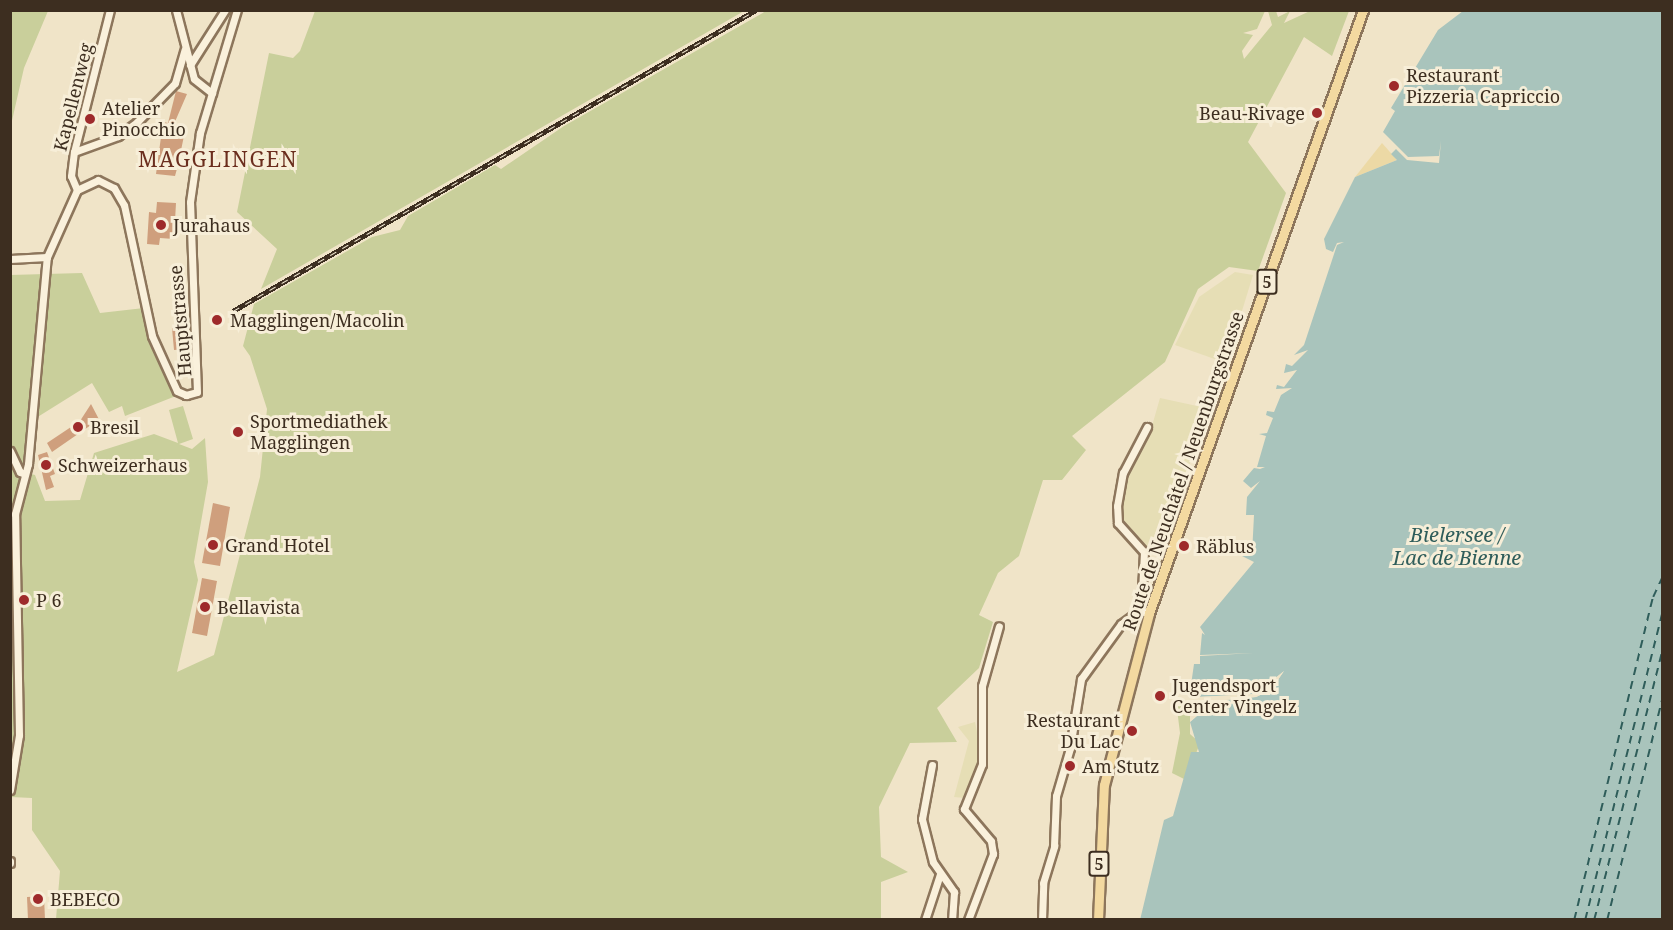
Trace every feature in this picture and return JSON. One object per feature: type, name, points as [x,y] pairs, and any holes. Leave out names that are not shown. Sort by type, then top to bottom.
[{"type":"main road","name":"Route de Neuchâtel / Neuenburgstrasse","points":[[1098,920],[1104,785],[1145,612],[1363,10]]},
{"type":"street","name":"Kapellenweg","points":[[77,190],[71,176],[74,152],[110,10]]},
{"type":"street","points":[[176,10],[185,49],[197,84],[212,93]]},
{"type":"street","points":[[190,65],[225,10]]},
{"type":"street","name":"Hauptstrasse","points":[[77,190],[98,180],[119,194],[152,336],[177,390],[194,394],[200,376],[190,202],[197,144],[237,10]]},
{"type":"street","points":[[74,152],[118,136],[137,122],[175,83],[185,49]]},
{"type":"street","points":[[10,790],[19,735],[15,514],[25,474],[47,257],[77,190]]},
{"type":"street","points":[[10,259],[47,257]]},
{"type":"street","points":[[1042,920],[1043,883],[1054,846],[1056,796],[1070,748],[1081,679],[1121,624],[1145,612],[1144,552],[1120,526],[1117,506],[1123,473],[1147,427]]},
{"type":"street","points":[[10,452],[25,474]]},
{"type":"street","points":[[968,920],[993,854],[991,841],[963,809],[982,764],[983,684],[999,626]]},
{"type":"street","points":[[932,765],[922,814],[931,857],[940,874],[954,892],[952,920]]},
{"type":"street","points":[[926,920],[940,874]]},
{"type":"shaded area","points":[[1235,272],[1253,275],[1226,363],[1175,345],[1199,297]]},
{"type":"shaded area","points":[[1160,398],[1211,409],[1157,550],[1146,547],[1121,521],[1126,480],[1150,433]]},
{"type":"shaded area","points":[[975,722],[982,757],[965,798],[954,797],[969,741],[958,727]]},
{"type":"green space","points":[[11,10],[48,11],[24,68],[11,125]]},
{"type":"green space","points":[[315,11],[744,11],[261,289],[277,249],[237,212],[269,53],[293,58],[300,51]]},
{"type":"green space","points":[[766,11],[1265,11],[1257,29],[1243,33],[1253,35],[1242,51],[1244,59],[1272,25],[1268,11],[1276,11],[1278,17],[1290,11],[1284,23],[1310,11],[1349,11],[1332,56],[1304,37],[1248,142],[1286,193],[1258,271],[1229,267],[1198,289],[1165,362],[1072,436],[1086,450],[1062,480],[1043,480],[1019,556],[998,573],[979,615],[993,622],[979,668],[937,708],[957,742],[910,743],[879,807],[881,857],[908,872],[881,882],[881,919],[56,919],[60,871],[32,830],[32,798],[11,797],[10,275],[82,273],[100,313],[144,308],[181,394],[125,416],[122,406],[109,412],[92,383],[36,418],[31,474],[35,475],[45,501],[80,500],[94,453],[154,434],[178,443],[169,410],[183,406],[193,439],[179,444],[192,449],[205,438],[208,482],[194,562],[198,580],[177,672],[214,655],[260,477],[267,409],[250,356],[243,346],[254,304],[372,237],[400,230],[408,216],[495,165],[501,169],[564,126]]},
{"type":"green space","points":[[1176,701],[1190,701],[1190,734],[1200,743],[1186,780],[1172,773],[1180,733]]},
{"type":"sand","points":[[1382,143],[1397,160],[1355,177]]},
{"type":"water","name":"Bielersee / Lac de Bienne","points":[[1463,11],[1662,11],[1662,919],[1140,920],[1164,820],[1173,816],[1191,752],[1199,752],[1190,722],[1214,701],[1256,697],[1271,690],[1284,671],[1256,694],[1197,697],[1190,692],[1194,664],[1200,664],[1200,656],[1254,653],[1200,655],[1202,633],[1205,635],[1200,627],[1254,562],[1240,555],[1252,554],[1254,515],[1246,515],[1247,497],[1260,481],[1251,488],[1243,481],[1254,468],[1265,467],[1257,467],[1266,436],[1259,434],[1267,433],[1273,418],[1266,415],[1267,411],[1274,412],[1281,395],[1292,388],[1276,389],[1277,385],[1284,387],[1297,370],[1284,373],[1286,364],[1292,366],[1308,350],[1294,355],[1304,345],[1337,245],[1344,242],[1337,243],[1333,252],[1326,249],[1324,239],[1355,177],[1397,160],[1391,154],[1396,149],[1407,160],[1439,163],[1441,141],[1439,156],[1408,157],[1383,132],[1395,111],[1391,108],[1438,30]]},
{"type":"pier","points":[[1284,671],[1271,690],[1256,697],[1214,701],[1190,722],[1194,711],[1209,699],[1196,700],[1190,692],[1197,697],[1256,694]]},
{"type":"building","points":[[176,91],[187,94],[174,124],[186,126],[178,165],[175,176],[156,174],[163,122],[168,123]]},
{"type":"building","name":"Jurahaus","points":[[157,202],[176,203],[174,239],[160,238],[159,245],[147,244],[149,212],[156,213]]},
{"type":"building","points":[[172,328],[189,333],[186,349],[174,350]]},
{"type":"building","points":[[91,404],[104,429],[96,433],[91,425],[52,452],[47,443],[80,421]]},
{"type":"building","name":"Schweizerhaus","points":[[47,452],[55,474],[50,476],[54,487],[46,490],[38,455]]},
{"type":"building","name":"Grand Hotel","points":[[213,503],[230,507],[220,566],[202,563]]},
{"type":"building","name":"Bellavista","points":[[202,578],[217,581],[207,636],[192,633]]},
{"type":"building","points":[[44,896],[45,920],[28,920],[27,897]]},
{"type":"ferry route","points":[[1574,920],[1653,597],[1662,578]]},
{"type":"ferry route","points":[[1585,920],[1662,613]]},
{"type":"ferry route","points":[[1594,920],[1662,651]]},
{"type":"ferry route","points":[[1607,920],[1662,700]]},
{"type":"railway","points":[[233,311],[756,10]]},
{"type":"place","name":"Restaurant Pizzeria Capriccio","points":[[1394,86]]},
{"type":"place","name":"Beau-Rivage","points":[[1317,113]]},
{"type":"place","name":"Atelier Pinocchio","points":[[90,119]]},
{"type":"place","name":"Jurahaus","points":[[161,225]]},
{"type":"place","name":"Magglingen/Macolin","points":[[217,320]]},
{"type":"place","name":"Bresil","points":[[78,427]]},
{"type":"place","name":"Sportmediathek Magglingen","points":[[238,432]]},
{"type":"place","name":"Schweizerhaus","points":[[46,465]]},
{"type":"place","name":"Grand Hotel","points":[[213,545]]},
{"type":"place","name":"Räblus","points":[[1184,546]]},
{"type":"place","name":"P 6","points":[[24,600]]},
{"type":"place","name":"Bellavista","points":[[205,607]]},
{"type":"place","name":"Jugendsport Center Vingelz","points":[[1160,696]]},
{"type":"place","name":"Restaurant Du Lac","points":[[1132,731]]},
{"type":"place","name":"Am Stutz","points":[[1070,766]]},
{"type":"place","name":"BEBECO","points":[[38,899]]},
{"type":"district","name":"MAGGLINGEN","points":[[218,159]]}]
